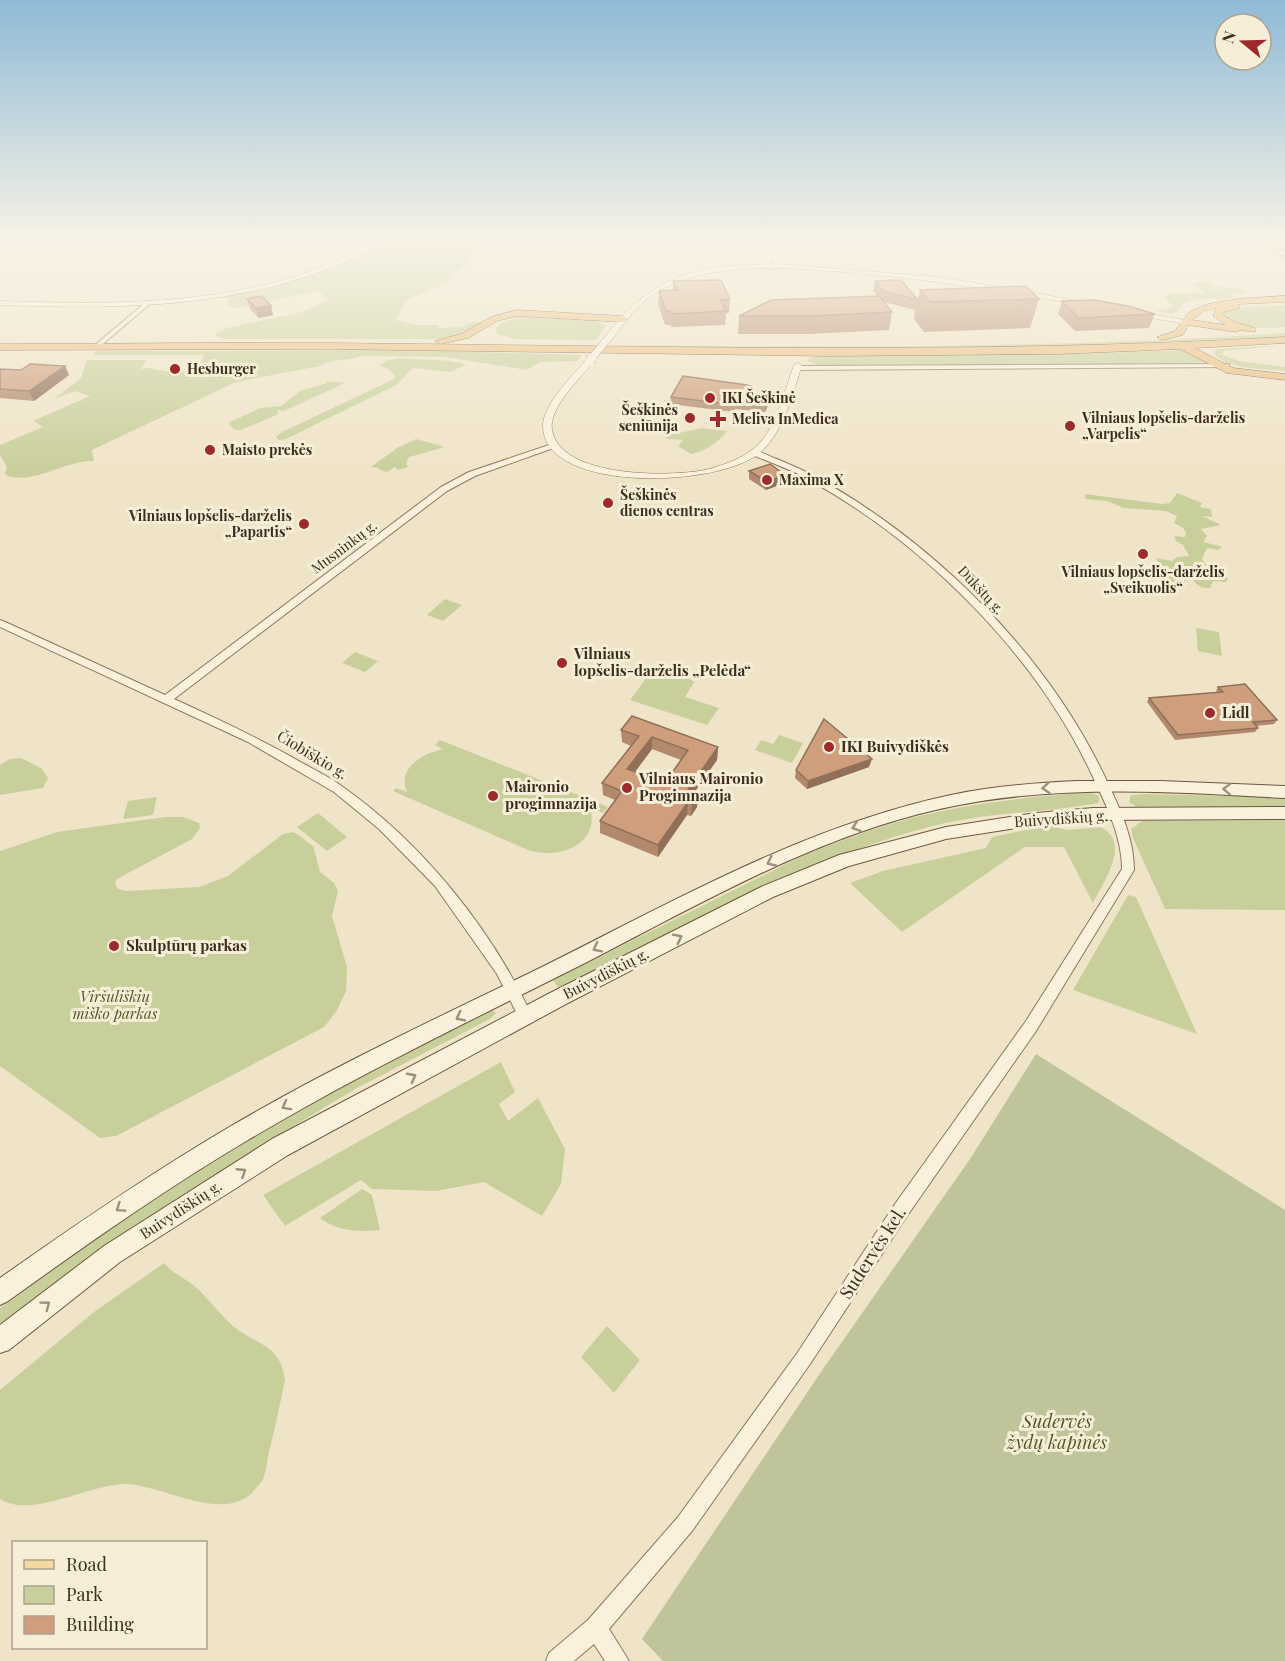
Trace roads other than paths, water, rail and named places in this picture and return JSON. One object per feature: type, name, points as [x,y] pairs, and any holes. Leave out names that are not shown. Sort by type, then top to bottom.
[{"type":"highway","points":[[419,343],[464,336],[496,319]]},
{"type":"highway","points":[[509,319],[500,321],[492,328],[496,335],[530,342]]},
{"type":"highway","points":[[584,319],[622,320]]},
{"type":"highway","points":[[600,319],[622,320]]},
{"type":"highway","points":[[1162,337],[1176,335],[1189,319]]},
{"type":"highway","points":[[1222,319],[1252,330]]},
{"type":"highway","points":[[1183,326],[1284,334]]},
{"type":"highway","points":[[0,347],[100,344],[530,342],[975,343],[1284,334]]},
{"type":"highway","points":[[0,342],[644,353],[1054,351],[1222,344],[1284,334]]},
{"type":"highway","points":[[1222,344],[1210,350],[1210,354],[1225,368]]},
{"type":"highway","points":[[1171,347],[1198,351],[1225,368],[1285,375]]},
{"type":"highway","points":[[762,352],[787,357],[795,361],[797,367],[809,356],[826,352]]},
{"type":"main road","name":"Buivydiškių g.","points":[[0,1293],[87,1230],[238,1133],[288,1105],[743,874],[825,838],[886,817],[955,800],[1035,789],[1104,785],[1285,792]]},
{"type":"main road","name":"Buivydiškių g.","points":[[0,1341],[112,1254],[280,1148],[525,1016],[767,892],[845,860],[970,829],[1093,814],[1285,813]]},
{"type":"street","points":[[100,344],[130,319]]},
{"type":"street","points":[[1154,319],[1183,326]]},
{"type":"street","points":[[622,320],[547,418],[548,434],[555,446],[572,459],[589,467],[627,475],[660,477],[696,474],[717,470],[755,453],[769,438],[797,367],[1225,368]]},
{"type":"street","points":[[1178,367],[1225,368]]},
{"type":"street","name":"Musninkų g.","points":[[165,700],[444,489],[472,474],[555,446]]},
{"type":"street","name":"Dūkštų g.","points":[[755,453],[790,466],[887,525],[939,568],[967,595],[1050,692],[1083,742],[1116,815]]},
{"type":"street","name":"Čiobiškio g.","points":[[0,623],[272,750],[357,803],[418,859],[439,882],[502,970],[525,1016]]},
{"type":"street","name":"Sudervės kel.","points":[[557,1661],[596,1628],[685,1524],[804,1358],[901,1210],[1035,1020],[1128,870],[1129,857],[1116,815]]},
{"type":"street","points":[[596,1628],[611,1654],[618,1661]]},
{"type":"place","name":"Hesburger","points":[[175,369]]},
{"type":"place","name":"IKI Šeškinė","points":[[710,398]]},
{"type":"place","name":"Šeškinės seniūnija","points":[[690,418]]},
{"type":"place","name":"Meliva InMedica","points":[[718,419]]},
{"type":"place","name":"Vilniaus lopšelis-darželis „Varpelis“","points":[[1070,426]]},
{"type":"place","name":"Maisto prekės","points":[[210,450]]},
{"type":"place","name":"Maxima X","points":[[767,480]]},
{"type":"place","name":"Šeškinės dienos centras","points":[[608,503]]},
{"type":"place","name":"Vilniaus lopšelis-darželis „Papartis“","points":[[304,524]]},
{"type":"place","name":"Vilniaus lopšelis-darželis „Sveikuolis“","points":[[1143,554]]},
{"type":"place","name":"Vilniaus lopšelis-darželis „Pelėda“","points":[[562,663]]},
{"type":"place","name":"Lidl","points":[[1210,713]]},
{"type":"place","name":"IKI Buivydiškės","points":[[829,747]]},
{"type":"place","name":"Vilniaus Maironio Progimnazija","points":[[627,788]]},
{"type":"place","name":"Maironio progimnazija","points":[[493,796]]},
{"type":"place","name":"Skulptūrų parkas","points":[[114,946]]},
{"type":"park label","name":"Viršuliškių miško parkas","points":[[115,1006]]},
{"type":"park label","name":"Sudervės žydų kapinės","points":[[1057,1432]]}]
